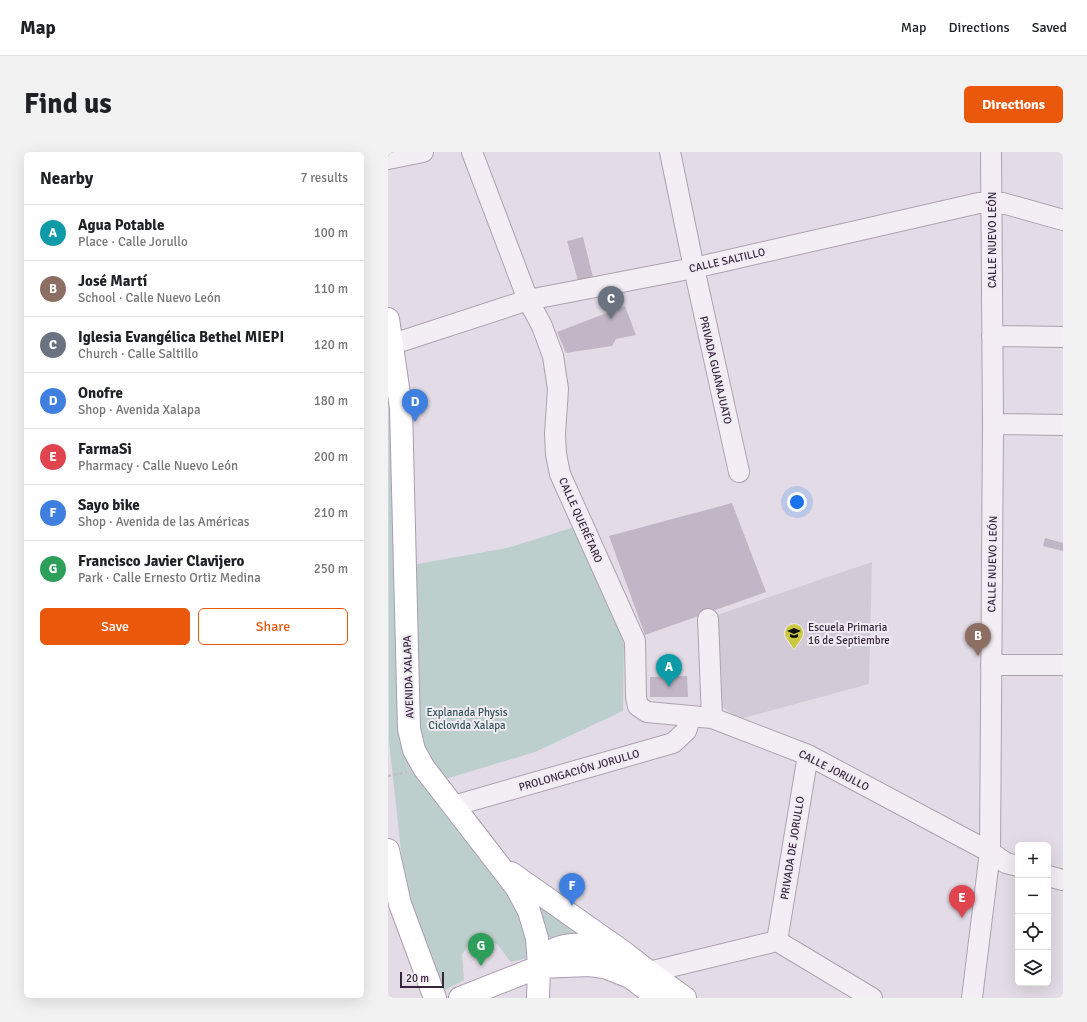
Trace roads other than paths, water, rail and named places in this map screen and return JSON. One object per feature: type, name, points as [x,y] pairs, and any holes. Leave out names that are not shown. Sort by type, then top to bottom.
[{"type":"main road","name":"AVENIDA XALAPA","points":[[388,319],[401,408],[409,729],[414,750],[424,768],[516,887],[529,911],[537,938],[539,967],[538,998]]},
{"type":"main road","points":[[388,850],[400,904],[435,998]]},
{"type":"main road","points":[[496,862],[622,951],[685,998]]},
{"type":"main road","points":[[539,967],[548,953],[562,946],[585,944],[604,946],[622,951]]},
{"type":"main road","points":[[460,998],[539,967],[589,965],[605,967],[630,977],[658,998]]},
{"type":"street","points":[[388,159],[423,152]]},
{"type":"street","name":"CALLE QUERÉTARO","points":[[472,152],[528,300],[542,326],[553,356],[558,389],[555,434],[556,454],[560,474],[635,641],[636,697],[638,706]]},
{"type":"street","name":"PRIVADA GUANAJUATO","points":[[670,152],[739,472]]},
{"type":"street","name":"CALLE NUEVO LEÓN","points":[[972,998],[990,852],[993,424],[991,152]]},
{"type":"street","name":"CALLE SALTILLO","points":[[392,344],[528,300],[694,268],[992,200],[1063,220]]},
{"type":"street","points":[[992,336],[1063,337]]},
{"type":"street","points":[[993,424],[1063,425]]},
{"type":"street","points":[[708,619],[712,718]]},
{"type":"street","points":[[991,665],[1063,665]]},
{"type":"street","name":"CALLE JORULLO","points":[[638,706],[647,712],[712,718],[808,755],[990,852],[1006,863],[1015,865]]},
{"type":"street","name":"PROLONGACIÓN JORULLO","points":[[453,806],[673,743],[686,731],[691,716]]},
{"type":"street","name":"PRIVADA DE JORULLO","points":[[777,941],[808,755]]},
{"type":"street","points":[[1051,877],[1063,880]]},
{"type":"street","points":[[649,972],[777,941],[872,998]]},
{"type":"place","name":"Iglesia Evangélica Bethel MIEPI","points":[[611,319]]},
{"type":"place","name":"Onofre","points":[[415,422]]},
{"type":"place","name":"Escuela Primaria 16 de Septiembre","points":[[794,650]]},
{"type":"place","name":"José Martí","points":[[978,656]]},
{"type":"place","name":"Agua Potable","points":[[669,687]]},
{"type":"place","name":"Sayo bike","points":[[572,906]]},
{"type":"place","name":"FarmaSi","points":[[962,918]]},
{"type":"place","name":"Francisco Javier Clavijero","points":[[481,966]]},
{"type":"park label","name":"Explanada Physis Ciclovida Xalapa","points":[[467,718]]}]
